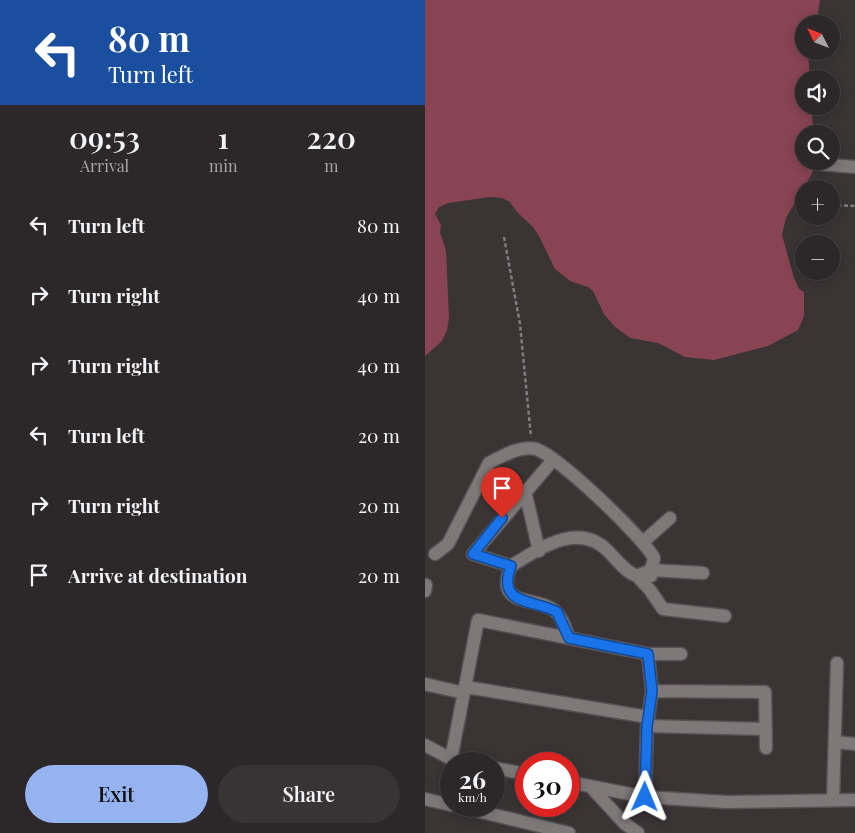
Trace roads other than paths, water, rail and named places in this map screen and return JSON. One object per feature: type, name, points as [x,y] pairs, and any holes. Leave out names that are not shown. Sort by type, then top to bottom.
[{"type":"street","points":[[840,166],[855,167]]},
{"type":"street","points":[[435,554],[448,544],[489,463],[509,453],[532,448],[543,452],[596,496],[643,542],[654,558],[651,570],[651,590]]},
{"type":"street","points":[[511,566],[473,554],[553,460]]},
{"type":"street","points":[[525,491],[539,550]]},
{"type":"street","points":[[643,542],[670,518]]},
{"type":"street","points":[[569,638],[557,612],[519,599],[509,590],[508,573],[511,566],[539,550],[572,537],[591,538],[605,548],[627,571],[637,576],[651,590],[659,605],[668,611],[725,616]]},
{"type":"street","points":[[637,576],[651,570],[703,573]]},
{"type":"street","points":[[452,752],[477,620],[648,654],[681,654]]},
{"type":"street","points":[[645,797],[647,722],[652,691],[648,654]]},
{"type":"street","points":[[833,800],[837,663]]},
{"type":"street","points":[[425,684],[647,722],[766,729]]},
{"type":"street","points":[[652,691],[765,692],[766,748]]},
{"type":"street","points":[[835,742],[855,744]]},
{"type":"street","points":[[425,745],[440,753]]},
{"type":"street","points":[[580,784],[645,797],[726,802],[855,800]]},
{"type":"street","points":[[589,786],[624,824],[638,833]]},
{"type":"street","points":[[624,824],[620,807],[627,794]]},
{"type":"street","points":[[425,799],[440,802]]},
{"type":"street","points":[[502,817],[568,833]]}]
